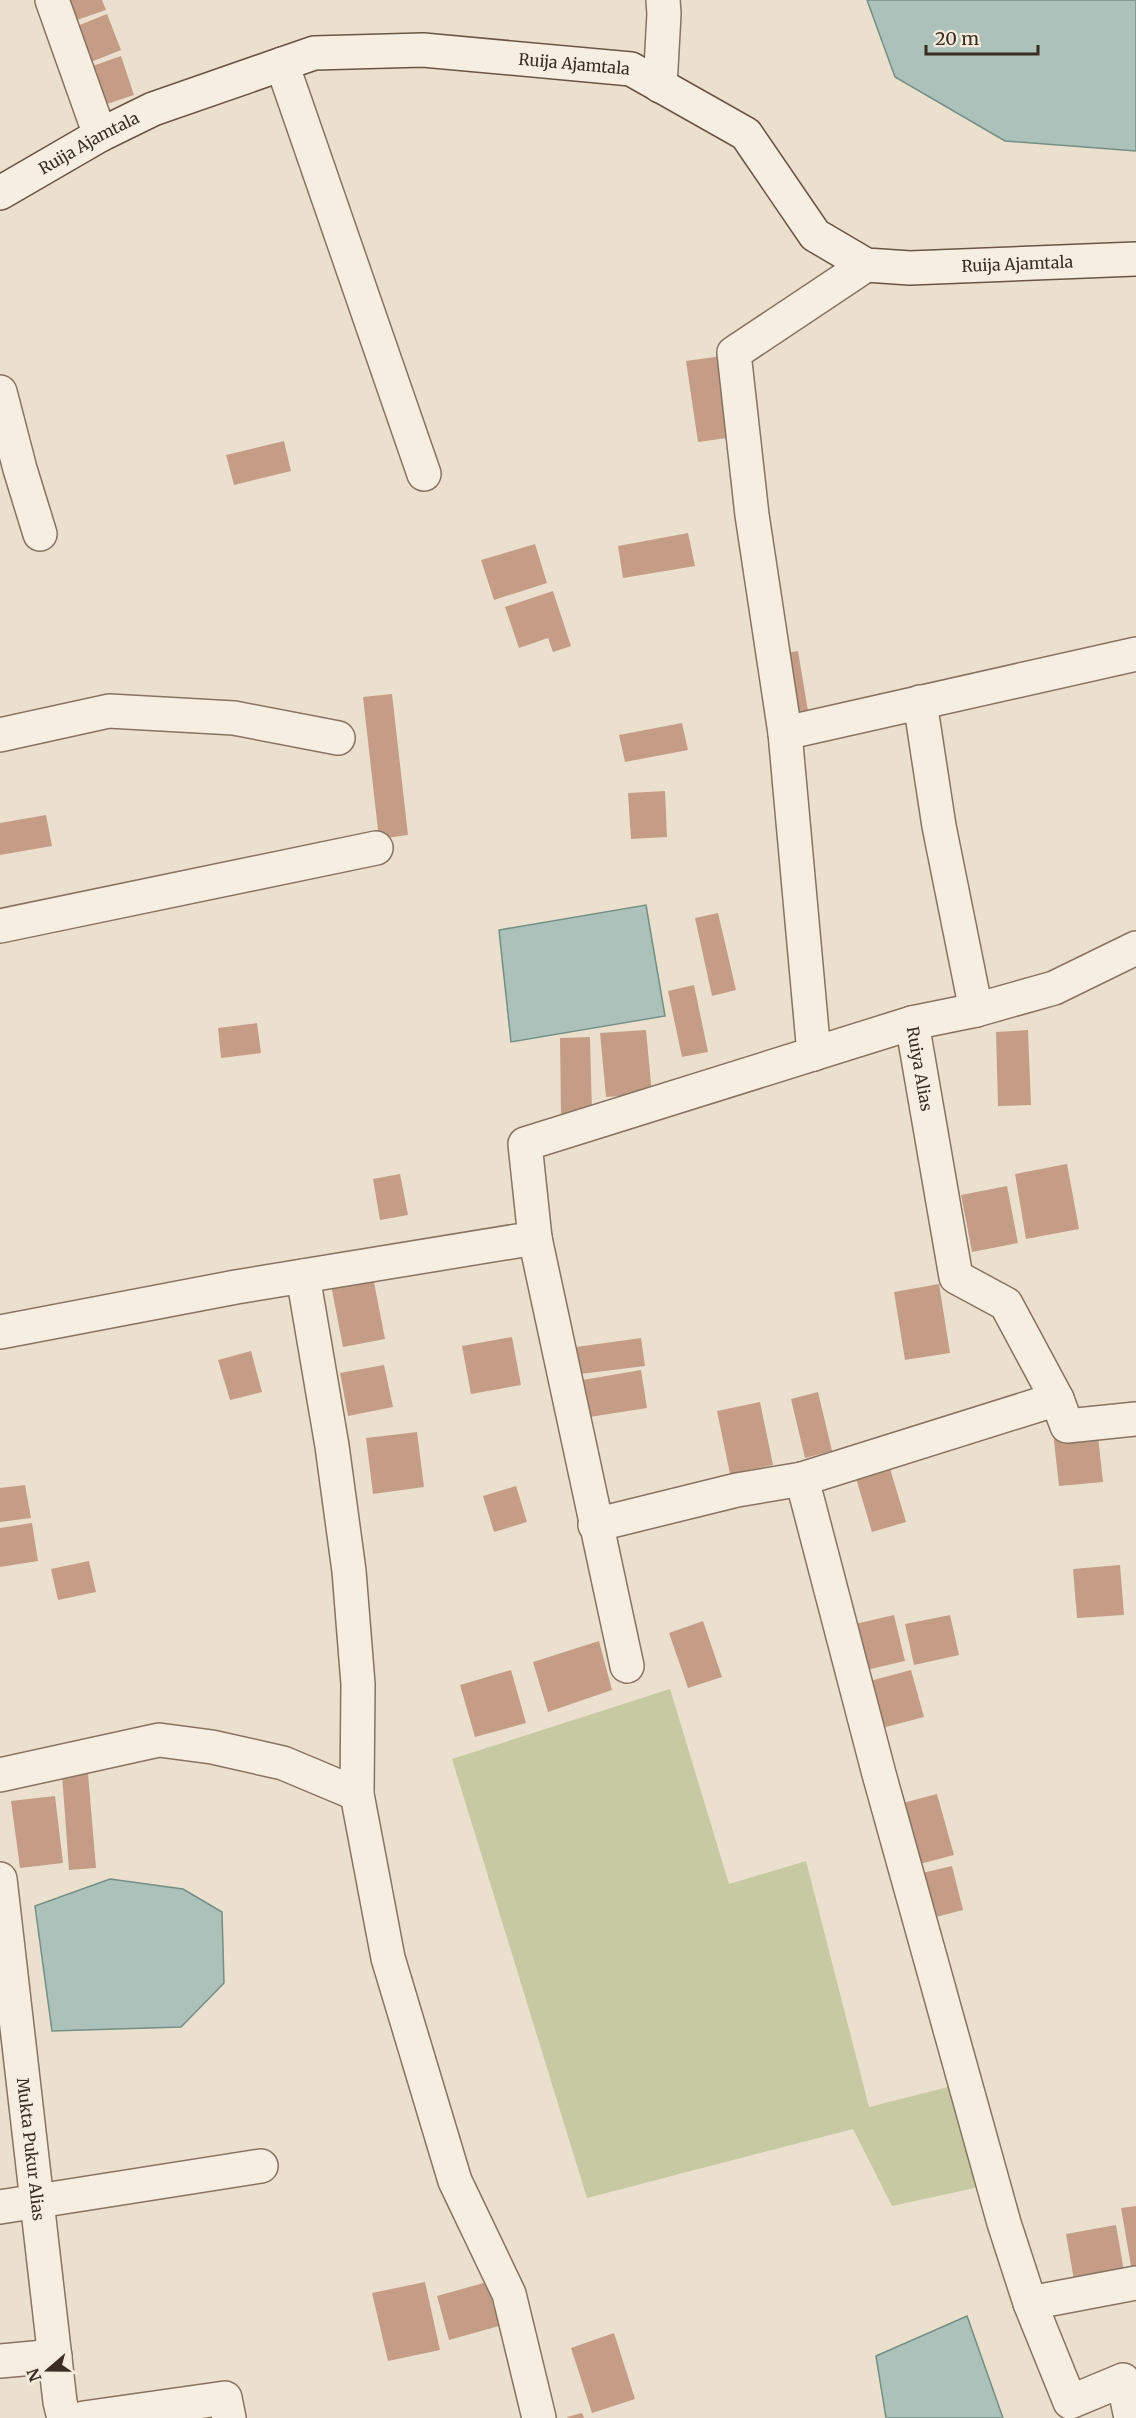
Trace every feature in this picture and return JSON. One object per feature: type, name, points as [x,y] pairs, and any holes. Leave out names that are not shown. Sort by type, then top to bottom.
[{"type":"street","points":[[52,0],[100,135]]},
{"type":"street","points":[[660,86],[663,0]]},
{"type":"street","name":"Ruija Ajamtala","points":[[0,193],[100,135],[153,109],[314,53],[423,50],[631,69],[746,134],[815,236],[866,265],[910,268],[1136,259]]},
{"type":"street","points":[[282,64],[423,474]]},
{"type":"street","points":[[814,1054],[785,733],[752,515],[734,353],[866,265]]},
{"type":"street","points":[[0,392],[40,534]]},
{"type":"street","points":[[785,733],[1136,654]]},
{"type":"street","points":[[920,702],[939,826],[976,1010]]},
{"type":"street","points":[[0,735],[109,711],[234,718],[338,738]]},
{"type":"street","points":[[0,926],[376,848]]},
{"type":"street","name":"Ruiya Alias","points":[[1057,1399],[1006,1304],[956,1277],[912,1023],[976,1010],[1054,988],[1136,948]]},
{"type":"street","points":[[627,1666],[595,1526],[535,1238],[525,1144],[912,1023]]},
{"type":"street","points":[[0,1332],[303,1276],[535,1238]]},
{"type":"street","points":[[303,1276],[332,1446],[349,1571],[358,1683],[357,1794],[388,1958],[455,2181],[509,2294],[539,2418]]},
{"type":"street","points":[[595,1526],[737,1490],[802,1479],[1057,1399],[1066,1426],[1136,1419]]},
{"type":"street","points":[[802,1479],[879,1774],[1004,2223],[1030,2303],[1070,2402],[1123,2380],[1131,2418]]},
{"type":"street","points":[[0,1775],[159,1740],[212,1747],[283,1763],[357,1794]]},
{"type":"street","name":"Mukta Pukur Alias","points":[[0,1879],[63,2418]]},
{"type":"street","points":[[0,2207],[261,2166]]},
{"type":"street","points":[[1030,2303],[1136,2283]]},
{"type":"street","points":[[0,2361],[55,2356]]},
{"type":"street","points":[[84,2418],[225,2398],[229,2418]]},
{"type":"green space","points":[[670,1689],[729,1884],[806,1861],[869,2107],[956,2085],[993,2184],[892,2206],[853,2129],[587,2198],[452,1759]]},
{"type":"shaded area","points":[[867,0],[1136,0],[1136,151],[1005,141],[895,77]]},
{"type":"shaded area","points":[[646,905],[665,1016],[511,1042],[499,930]]},
{"type":"shaded area","points":[[110,1879],[183,1889],[222,1912],[224,1983],[181,2027],[52,2031],[35,1906]]},
{"type":"shaded area","points":[[967,2316],[1003,2418],[886,2418],[876,2356]]},
{"type":"building","points":[[63,0],[102,0],[106,10],[71,22]]},
{"type":"building","points":[[107,14],[121,50],[86,64],[72,28]]},
{"type":"building","points":[[121,56],[134,95],[101,106],[87,68]]},
{"type":"building","points":[[729,355],[742,436],[698,442],[686,361]]},
{"type":"building","points":[[284,441],[291,471],[234,485],[226,455]]},
{"type":"building","points":[[688,533],[695,566],[623,578],[618,546]]},
{"type":"building","points":[[535,544],[547,583],[494,600],[481,560]]},
{"type":"building","points":[[553,591],[571,646],[553,652],[548,638],[519,648],[505,607]]},
{"type":"building","points":[[798,651],[808,711],[776,716],[766,656]]},
{"type":"building","points":[[392,694],[408,835],[379,839],[363,697]]},
{"type":"building","points":[[682,723],[688,750],[625,762],[619,735]]},
{"type":"building","points":[[665,791],[667,837],[631,839],[628,793]]},
{"type":"building","points":[[46,815],[52,846],[0,855],[0,823]]},
{"type":"building","points":[[718,913],[736,990],[712,996],[695,918]]},
{"type":"building","points":[[694,985],[708,1052],[682,1057],[668,991]]},
{"type":"building","points":[[257,1023],[261,1053],[221,1058],[218,1028]]},
{"type":"building","points":[[646,1030],[652,1094],[606,1097],[600,1033]]},
{"type":"building","points":[[1028,1030],[1031,1105],[998,1106],[996,1032]]},
{"type":"building","points":[[590,1037],[592,1113],[561,1114],[560,1038]]},
{"type":"building","points":[[1067,1164],[1079,1229],[1026,1239],[1015,1174]]},
{"type":"building","points":[[400,1174],[408,1215],[380,1220],[373,1179]]},
{"type":"building","points":[[1007,1186],[1018,1243],[972,1252],[961,1195]]},
{"type":"building","points":[[373,1277],[385,1339],[343,1347],[331,1285]]},
{"type":"building","points":[[939,1284],[950,1353],[905,1360],[894,1292]]},
{"type":"building","points":[[512,1337],[521,1385],[471,1394],[462,1346]]},
{"type":"building","points":[[641,1338],[645,1366],[572,1375],[569,1348]]},
{"type":"building","points":[[251,1351],[262,1392],[230,1400],[218,1360]]},
{"type":"building","points":[[384,1365],[393,1407],[348,1416],[340,1373]]},
{"type":"building","points":[[641,1370],[647,1408],[577,1419],[571,1382]]},
{"type":"building","points":[[818,1392],[832,1451],[805,1458],[791,1399]]},
{"type":"building","points":[[760,1402],[773,1465],[730,1474],[717,1411]]},
{"type":"building","points":[[1097,1427],[1103,1482],[1059,1486],[1053,1432]]},
{"type":"building","points":[[417,1432],[424,1487],[373,1494],[366,1438]]},
{"type":"building","points":[[889,1465],[906,1522],[872,1532],[855,1475]]},
{"type":"building","points":[[25,1485],[31,1518],[0,1522],[0,1488]]},
{"type":"building","points":[[516,1486],[527,1522],[494,1532],[483,1496]]},
{"type":"building","points":[[32,1523],[38,1561],[0,1567],[0,1528]]},
{"type":"building","points":[[89,1561],[96,1592],[58,1600],[51,1569]]},
{"type":"building","points":[[1120,1565],[1124,1615],[1077,1618],[1073,1569]]},
{"type":"building","points":[[894,1615],[905,1661],[866,1670],[855,1624]]},
{"type":"building","points":[[950,1615],[959,1655],[914,1665],[905,1624]]},
{"type":"building","points":[[703,1621],[722,1677],[688,1688],[669,1633]]},
{"type":"building","points":[[599,1641],[612,1690],[548,1712],[533,1662]]},
{"type":"building","points":[[511,1670],[526,1723],[475,1737],[460,1685]]},
{"type":"building","points":[[911,1670],[924,1717],[882,1728],[870,1681]]},
{"type":"building","points":[[88,1773],[96,1868],[69,1870],[62,1774]]},
{"type":"building","points":[[937,1794],[954,1855],[916,1865],[899,1804]]},
{"type":"building","points":[[55,1796],[63,1863],[20,1868],[11,1801]]},
{"type":"building","points":[[952,1866],[963,1910],[928,1919],[918,1874]]},
{"type":"building","points":[[1136,2206],[1136,2271],[1132,2272],[1121,2208]]},
{"type":"building","points":[[1116,2225],[1124,2271],[1074,2280],[1066,2234]]},
{"type":"building","points":[[425,2282],[440,2350],[388,2361],[372,2293]]},
{"type":"building","points":[[487,2282],[499,2326],[449,2340],[437,2296]]},
{"type":"building","points":[[614,2333],[635,2399],[592,2413],[571,2348]]},
{"type":"building","points":[[582,2413],[584,2418],[567,2417]]}]
